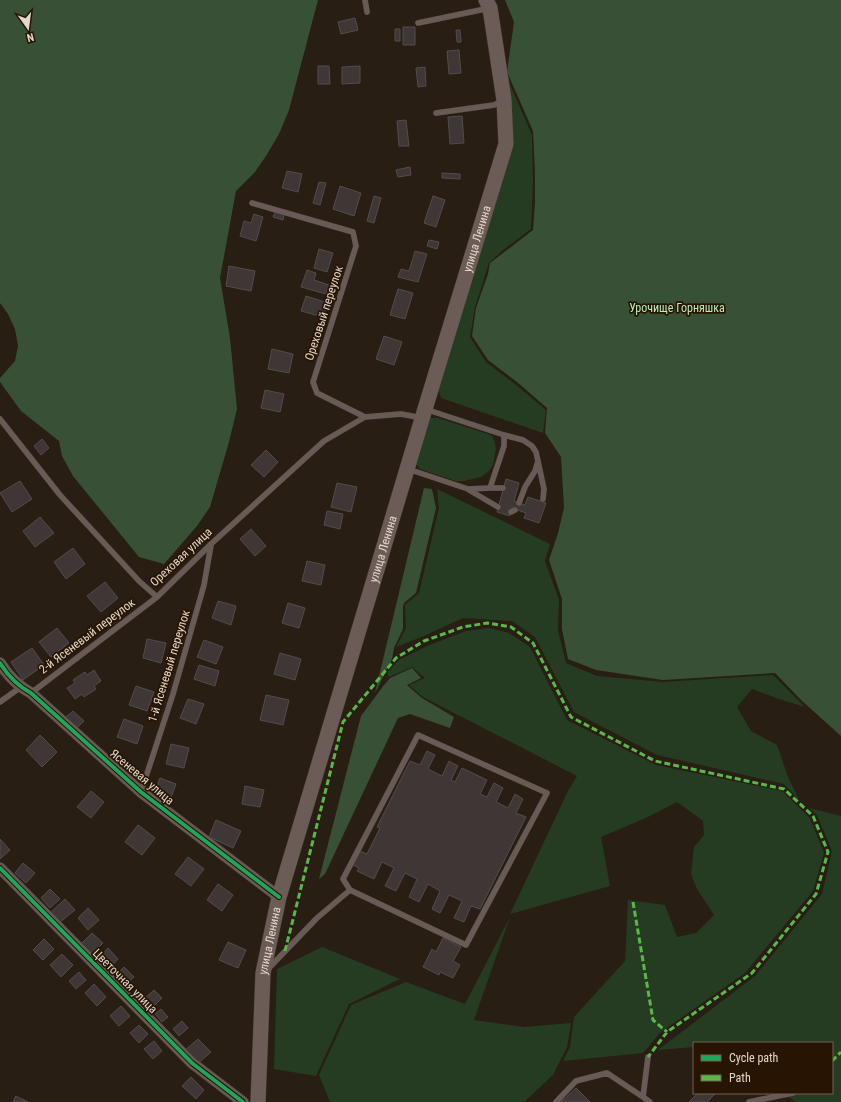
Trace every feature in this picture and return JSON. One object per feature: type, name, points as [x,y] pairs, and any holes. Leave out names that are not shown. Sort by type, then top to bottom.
[{"type":"main road","name":"улица Ленина","points":[[258,1102],[263,973],[279,897],[408,469],[423,413],[506,144],[504,100],[488,4]]},
{"type":"street","name":"Ясеневая улица","points":[[0,663],[5,671],[21,687],[31,693],[141,792],[279,897]]},
{"type":"street","name":"Цветочная улица","points":[[0,868],[192,1063],[243,1102]]},
{"type":"lane","points":[[365,0],[367,12]]},
{"type":"lane","points":[[418,23],[488,4]]},
{"type":"lane","points":[[436,113],[494,105],[504,100]]},
{"type":"lane","name":"Ореховый переулок","points":[[252,203],[353,232],[356,246],[313,382],[316,393],[365,416],[423,413],[523,440],[532,446],[536,452],[544,489],[543,499]]},
{"type":"lane","name":"Ореховая улица","points":[[0,418],[60,495],[139,582],[157,597],[211,544],[324,441],[365,416]]},
{"type":"lane","points":[[490,488],[504,446],[504,435]]},
{"type":"lane","points":[[519,503],[525,487],[535,471],[538,461]]},
{"type":"lane","points":[[408,469],[468,489],[498,507]]},
{"type":"lane","points":[[517,490],[525,487]]},
{"type":"lane","points":[[468,489],[503,488]]},
{"type":"lane","name":"1-й Ясеневый переулок","points":[[141,792],[173,694],[204,585],[211,544]]},
{"type":"lane","name":"2-й Ясеневый переулок","points":[[31,693],[157,597]]},
{"type":"lane","points":[[0,702],[21,687]]},
{"type":"lane","points":[[418,735],[547,793],[466,945],[350,890],[343,879],[418,735]]},
{"type":"lane","points":[[263,973],[317,918],[350,890]]},
{"type":"lane","points":[[643,1097],[648,1057]]},
{"type":"lane","points":[[556,1102],[576,1081],[607,1074],[650,1102]]},
{"type":"lane","points":[[748,1102],[788,1094]]},
{"type":"green space","points":[[0,0],[318,0],[289,110],[279,134],[255,172],[236,191],[220,278],[230,338],[237,409],[229,442],[210,507],[197,526],[164,564],[139,557],[73,476],[62,456],[59,441],[21,411],[0,382],[0,378],[15,361],[18,346],[15,329],[8,314],[0,303]]},
{"type":"green space","name":"Урочище Горняшка","points":[[505,0],[841,0],[841,736],[801,700],[775,673],[663,680],[596,670],[568,659],[562,629],[562,599],[549,560],[564,508],[561,457],[545,433],[547,408],[517,382],[488,360],[472,336],[476,308],[488,274],[490,263],[533,230],[535,172],[533,131],[507,72],[514,22]]},
{"type":"green space","points":[[508,80],[532,135],[533,182],[531,229],[503,250],[489,263],[475,307],[470,337],[486,362],[546,410],[543,433],[441,398],[438,388],[511,140]]},
{"type":"green space","points":[[431,418],[438,418],[491,435],[495,442],[496,449],[493,465],[488,472],[481,477],[464,481],[456,481],[420,469],[415,463],[426,424]]},
{"type":"green space","points":[[424,488],[432,489],[436,508],[416,593],[404,603],[403,629],[394,648],[392,659],[375,693]]},
{"type":"green space","points":[[437,489],[550,544],[545,561],[559,600],[558,631],[566,663],[597,676],[663,682],[773,675],[805,707],[752,689],[737,707],[751,731],[777,745],[788,777],[799,800],[784,784],[657,755],[574,712],[535,637],[512,621],[463,618],[396,647],[406,628],[405,605],[419,593],[439,508]]},
{"type":"green space","points":[[489,628],[509,633],[530,647],[567,720],[656,765],[782,791],[810,818],[824,853],[813,891],[745,973],[660,1033],[643,1053],[563,1061],[570,1047],[574,1017],[625,961],[628,900],[665,905],[677,937],[696,933],[714,915],[697,889],[691,874],[694,847],[704,835],[703,821],[677,802],[648,817],[601,837],[610,886],[510,914],[568,791],[577,776],[423,697],[409,685],[425,678],[412,667],[389,677],[387,673],[399,660],[427,646],[466,631]]},
{"type":"green space","points":[[412,668],[421,678],[407,685],[422,698],[454,717],[450,728],[410,714],[398,718],[325,874],[319,879],[361,716],[390,678]]},
{"type":"green space","points":[[809,808],[841,816],[841,1102],[795,1102],[786,1094],[833,1094],[833,1042],[693,1042],[693,1047],[658,1050],[755,976],[822,894],[832,851],[817,815]]},
{"type":"green space","points":[[510,917],[474,1020],[524,1027],[571,1023],[567,1047],[553,1075],[524,1102],[330,1102],[319,1075],[351,1005],[406,982],[465,1004]]},
{"type":"green space","points":[[322,947],[400,979],[349,1004],[316,1076],[274,1069],[277,969]]},
{"type":"building","points":[[355,18],[358,30],[341,34],[338,22]]},
{"type":"building","points":[[403,27],[415,27],[415,45],[403,45]]},
{"type":"building","points":[[395,29],[400,29],[400,41],[395,41]]},
{"type":"building","points":[[456,30],[460,30],[461,42],[457,42]]},
{"type":"building","points":[[459,50],[461,73],[449,74],[447,51]]},
{"type":"building","points":[[318,66],[329,66],[330,84],[318,84]]},
{"type":"building","points":[[360,66],[360,83],[342,84],[342,67]]},
{"type":"building","points":[[425,67],[426,86],[418,87],[416,68]]},
{"type":"building","points":[[462,116],[464,143],[450,144],[448,117]]},
{"type":"building","points":[[406,120],[409,146],[399,146],[397,121]]},
{"type":"building","points":[[410,167],[411,175],[398,177],[396,170]]},
{"type":"building","points":[[287,171],[302,174],[298,192],[282,188]]},
{"type":"building","points":[[442,173],[460,174],[460,179],[442,178]]},
{"type":"building","points":[[319,182],[326,183],[320,205],[313,203]]},
{"type":"building","points":[[340,186],[361,193],[354,216],[333,209]]},
{"type":"building","points":[[374,196],[381,198],[374,223],[367,221]]},
{"type":"building","points":[[433,196],[445,200],[436,227],[424,223]]},
{"type":"building","points":[[275,212],[284,215],[283,220],[273,217]]},
{"type":"building","points":[[254,214],[263,217],[256,241],[240,236],[244,221],[251,223]]},
{"type":"building","points":[[429,240],[439,242],[437,249],[427,246]]},
{"type":"building","points":[[319,249],[333,253],[327,272],[314,268]]},
{"type":"building","points":[[415,251],[427,254],[418,282],[398,277],[401,269],[409,271]]},
{"type":"building","points":[[229,266],[255,271],[251,291],[226,286]]},
{"type":"building","points":[[307,270],[316,273],[314,280],[329,285],[326,294],[301,287]]},
{"type":"building","points":[[398,289],[413,293],[405,319],[390,315]]},
{"type":"building","points":[[306,296],[328,303],[323,317],[301,311]]},
{"type":"building","points":[[384,336],[402,342],[394,365],[376,359]]},
{"type":"building","points":[[272,349],[293,354],[289,373],[268,369]]},
{"type":"building","points":[[265,390],[284,394],[280,412],[261,408]]},
{"type":"building","points":[[42,439],[49,448],[41,455],[34,446]]},
{"type":"building","points":[[266,450],[278,462],[264,477],[251,465]]},
{"type":"building","points":[[506,479],[519,483],[514,501],[525,505],[528,497],[546,503],[539,523],[524,518],[526,513],[512,508],[510,516],[497,512]]},
{"type":"building","points":[[20,481],[32,499],[12,512],[0,493]]},
{"type":"building","points":[[337,483],[357,487],[351,512],[331,507]]},
{"type":"building","points":[[327,511],[343,514],[340,529],[324,525]]},
{"type":"building","points":[[40,517],[54,533],[35,547],[23,531]]},
{"type":"building","points":[[251,529],[266,546],[255,556],[240,539]]},
{"type":"building","points":[[73,548],[85,564],[66,579],[54,562]]},
{"type":"building","points":[[307,561],[325,565],[321,585],[302,581]]},
{"type":"building","points":[[105,582],[118,598],[101,612],[87,596]]},
{"type":"building","points":[[218,601],[236,606],[231,625],[212,618]]},
{"type":"building","points":[[288,603],[305,608],[299,628],[282,623]]},
{"type":"building","points":[[57,628],[69,643],[51,657],[39,642]]},
{"type":"building","points":[[147,639],[166,643],[161,663],[143,658]]},
{"type":"building","points":[[204,640],[223,647],[216,664],[197,657]]},
{"type":"building","points":[[32,648],[44,665],[23,680],[11,662]]},
{"type":"building","points":[[280,653],[301,659],[295,680],[274,674]]},
{"type":"building","points":[[199,665],[219,671],[215,686],[194,679]]},
{"type":"building","points":[[94,670],[101,681],[94,686],[96,689],[84,697],[82,694],[75,699],[67,688],[75,683],[73,680],[85,672],[87,675]]},
{"type":"building","points":[[136,686],[154,692],[147,711],[129,705]]},
{"type":"building","points":[[266,695],[289,700],[283,725],[260,720]]},
{"type":"building","points":[[188,699],[204,704],[196,724],[180,718]]},
{"type":"building","points":[[73,711],[84,721],[77,728],[66,717]]},
{"type":"building","points":[[124,719],[143,726],[137,744],[117,737]]},
{"type":"building","points":[[40,735],[57,752],[42,767],[26,750]]},
{"type":"building","points":[[171,744],[189,748],[184,768],[166,764]]},
{"type":"building","points":[[427,751],[435,755],[428,769],[442,776],[449,761],[458,766],[451,780],[455,782],[462,768],[487,780],[480,794],[487,797],[494,783],[503,788],[496,802],[508,808],[515,794],[523,799],[516,813],[526,817],[480,909],[471,906],[464,922],[454,918],[462,901],[449,895],[440,913],[432,909],[440,891],[428,884],[419,902],[409,897],[417,879],[405,873],[396,891],[385,886],[394,868],[382,862],[374,879],[357,871],[359,868],[353,865],[360,851],[367,854],[380,828],[377,827],[410,761],[420,765]]},
{"type":"building","points":[[160,778],[176,784],[169,803],[153,797]]},
{"type":"building","points":[[245,786],[264,790],[260,807],[242,804]]},
{"type":"building","points":[[91,791],[104,802],[91,818],[77,807]]},
{"type":"building","points":[[216,820],[241,831],[233,848],[209,837]]},
{"type":"building","points":[[138,825],[155,838],[142,855],[125,842]]},
{"type":"building","points":[[0,839],[10,850],[0,859]]},
{"type":"building","points":[[188,857],[204,869],[191,886],[175,874]]},
{"type":"building","points":[[23,863],[35,873],[26,883],[15,873]]},
{"type":"building","points":[[218,884],[233,895],[222,911],[207,900]]},
{"type":"building","points":[[50,889],[60,899],[50,908],[41,898]]},
{"type":"building","points":[[65,899],[75,910],[59,923],[50,913]]},
{"type":"building","points":[[88,908],[99,920],[88,930],[78,918]]},
{"type":"building","points":[[92,933],[103,943],[92,954],[81,944]]},
{"type":"building","points":[[443,938],[461,947],[453,961],[460,965],[453,978],[440,972],[439,975],[423,967],[432,949],[436,952]]},
{"type":"building","points":[[44,939],[54,949],[43,960],[33,950]]},
{"type":"building","points":[[228,942],[246,950],[238,968],[219,960]]},
{"type":"building","points":[[108,948],[118,959],[110,968],[99,958]]},
{"type":"building","points":[[62,954],[73,965],[61,977],[50,965]]},
{"type":"building","points":[[124,967],[134,977],[124,987],[114,977]]},
{"type":"building","points":[[79,972],[86,980],[76,989],[69,981]]},
{"type":"building","points":[[94,984],[106,997],[97,1006],[85,993]]},
{"type":"building","points":[[154,990],[162,998],[150,1010],[142,1001]]},
{"type":"building","points":[[121,1006],[130,1016],[119,1026],[110,1016]]},
{"type":"building","points":[[161,1009],[168,1017],[162,1022],[155,1014]]},
{"type":"building","points":[[182,1021],[188,1028],[179,1036],[173,1029]]},
{"type":"building","points":[[139,1025],[148,1034],[139,1043],[130,1033]]},
{"type":"building","points":[[198,1039],[211,1052],[197,1064],[184,1051]]},
{"type":"building","points":[[154,1041],[162,1051],[153,1059],[144,1049]]},
{"type":"building","points":[[191,1077],[204,1090],[196,1099],[182,1086]]},
{"type":"building","points":[[576,1088],[590,1102],[561,1102]]},
{"type":"building","points":[[697,1094],[715,1094],[707,1102],[689,1102]]},
{"type":"building","points":[[16,1096],[28,1102],[13,1102]]},
{"type":"marked path","points":[[285,951],[343,722],[396,658],[424,641],[463,627],[487,623],[511,627],[533,643],[571,717],[655,761],[784,789],[813,816],[828,852],[816,894],[752,973],[667,1032],[648,1057]]},
{"type":"marked path","points":[[633,902],[653,1020],[667,1032]]},
{"type":"marked path","points":[[833,1060],[841,1052]]},
{"type":"cycle path","points":[[0,663],[14,680],[31,693],[141,792],[279,897]]},
{"type":"cycle path","points":[[0,868],[192,1063],[243,1102]]}]
